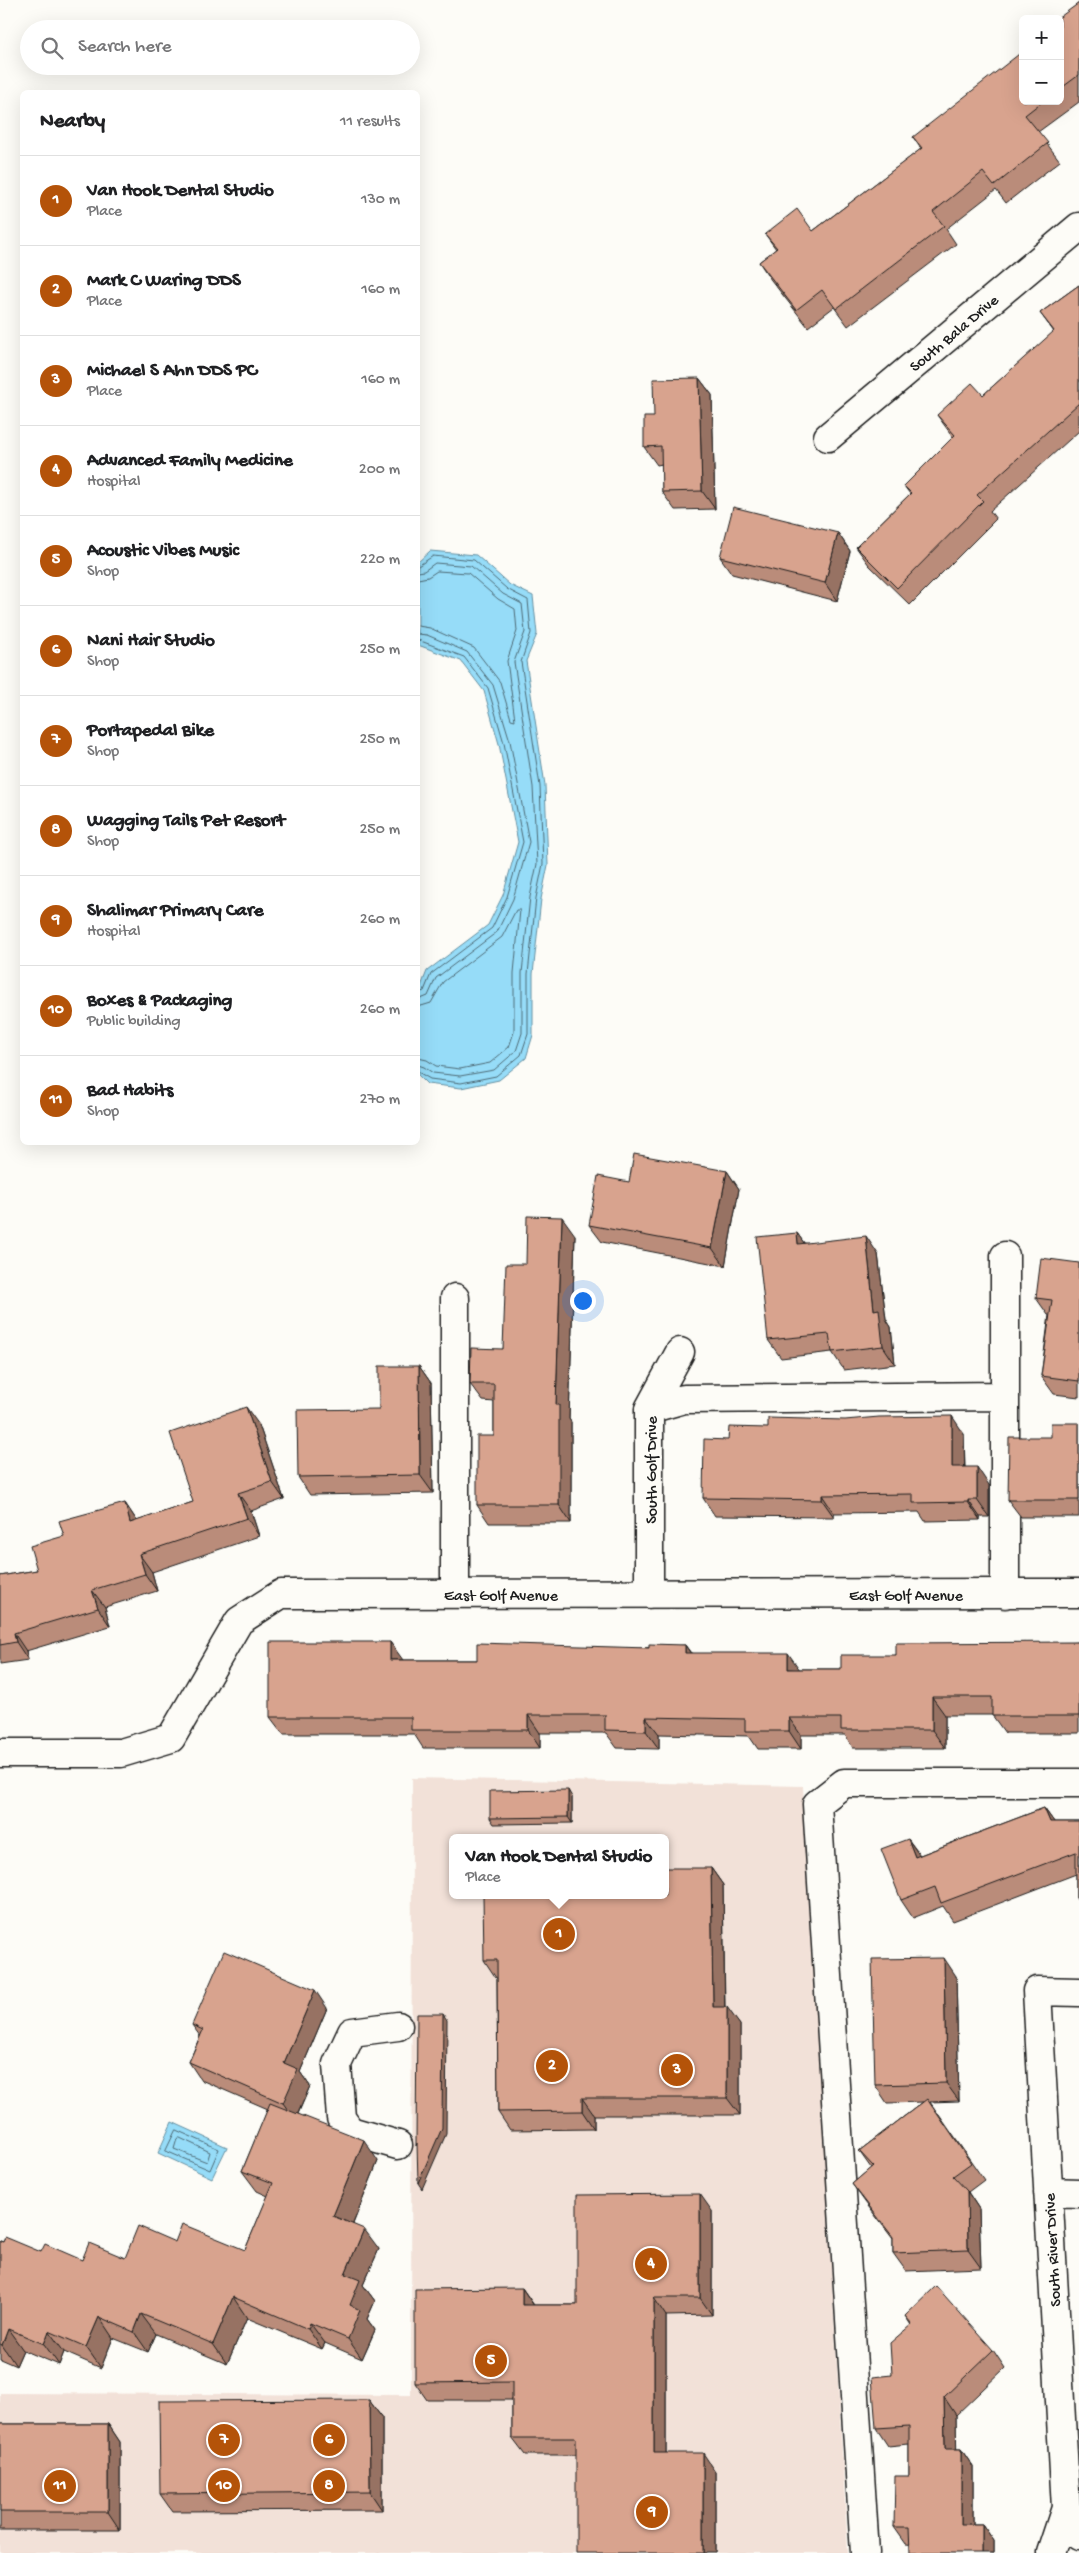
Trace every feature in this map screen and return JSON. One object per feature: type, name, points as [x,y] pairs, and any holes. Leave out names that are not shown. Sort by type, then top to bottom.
[{"type":"street","name":"South Bala Drive","points":[[828,437],[1079,227]]},
{"type":"street","points":[[1006,1256],[1006,1594]]},
{"type":"street","points":[[455,1298],[455,1594]]},
{"type":"street","name":"South Golf Drive","points":[[649,1594],[649,1409],[680,1352]]},
{"type":"street","points":[[649,1409],[684,1399],[1006,1396]]},
{"type":"street","name":"East Golf Avenue","points":[[0,1753],[121,1753],[170,1738],[239,1621],[281,1594],[1079,1593]]},
{"type":"street","points":[[865,2553],[817,1804],[844,1783],[1079,1783]]},
{"type":"street","name":"South River Drive","points":[[1052,2553],[1066,2508],[1069,2415],[1048,2192],[1037,1991],[1079,1992]]},
{"type":"street","points":[[398,2026],[352,2032],[336,2064],[341,2118],[350,2131],[398,2145]]},
{"type":"street","points":[[1048,2192],[1079,2193]]},
{"type":"street","name":"South River Drive","points":[[1066,2508],[1079,2536]]},
{"type":"shaded area","points":[[412,1778],[803,1786],[848,2553],[0,2553],[0,2393],[411,2395]]},
{"type":"water","points":[[430,551],[476,555],[510,585],[533,596],[537,634],[526,661],[545,785],[548,865],[541,899],[533,974],[533,1035],[526,1058],[499,1080],[461,1088],[427,1084],[420,1077],[420,989],[427,971],[488,925],[503,895],[518,842],[499,744],[484,691],[461,661],[420,646],[420,560]]},
{"type":"water","points":[[172,2122],[227,2147],[212,2178],[158,2153]]},
{"type":"building","points":[[1079,3],[1079,75],[1064,86],[1064,15]]},
{"type":"building","points":[[1019,54],[1019,105],[1038,105],[1025,115],[1048,143],[994,186],[983,172],[933,212],[944,226],[836,309],[822,290],[796,310],[759,262],[777,248],[765,234],[797,209],[813,231],[922,148],[913,137]]},
{"type":"building","points":[[1079,285],[1079,403],[977,495],[983,501],[897,588],[856,547],[911,493],[904,486],[955,435],[937,415],[972,383],[983,395],[1054,331],[1040,313]]},
{"type":"building","points":[[699,378],[702,491],[662,492],[661,446],[644,447],[644,417],[654,417],[653,379]]},
{"type":"building","points":[[733,507],[838,533],[825,583],[720,557]]},
{"type":"building","points":[[634,1154],[727,1171],[712,1248],[589,1225],[598,1176],[629,1182]]},
{"type":"building","points":[[527,1216],[562,1217],[556,1405],[559,1405],[559,1505],[477,1505],[477,1436],[494,1436],[494,1384],[470,1384],[471,1348],[503,1349],[506,1264],[526,1264]]},
{"type":"building","points":[[797,1233],[798,1244],[866,1236],[874,1310],[879,1309],[883,1346],[832,1352],[829,1334],[768,1340],[757,1237]]},
{"type":"building","points":[[1041,1258],[1079,1263],[1079,1381],[1041,1376],[1052,1300],[1036,1298]]},
{"type":"building","points":[[379,1366],[419,1366],[420,1475],[298,1477],[297,1410],[379,1409]]},
{"type":"building","points":[[246,1407],[272,1482],[238,1493],[247,1518],[139,1554],[145,1574],[92,1590],[98,1608],[14,1633],[16,1642],[0,1645],[0,1576],[37,1570],[30,1546],[64,1536],[59,1521],[125,1503],[130,1523],[193,1502],[170,1433]]},
{"type":"building","points":[[952,1416],[952,1467],[977,1467],[977,1500],[968,1500],[968,1502],[913,1503],[913,1494],[822,1495],[822,1500],[703,1498],[704,1439],[728,1440],[729,1427],[768,1428],[768,1418],[845,1420],[879,1417]]},
{"type":"building","points":[[1051,1423],[1079,1423],[1079,1500],[1008,1500],[1009,1437],[1051,1437]]},
{"type":"building","points":[[270,1642],[390,1642],[390,1660],[477,1660],[477,1643],[649,1648],[649,1644],[685,1645],[685,1653],[788,1653],[788,1669],[841,1669],[841,1655],[896,1655],[896,1643],[1079,1642],[1079,1716],[992,1716],[992,1697],[932,1697],[932,1730],[841,1730],[841,1718],[789,1718],[789,1731],[745,1731],[745,1719],[646,1717],[646,1731],[605,1730],[605,1715],[528,1715],[528,1730],[411,1730],[411,1717],[270,1717]]},
{"type":"building","points":[[568,1790],[568,1817],[490,1818],[490,1791]]},
{"type":"building","points":[[1044,1808],[1050,1822],[1079,1822],[1079,1898],[1076,1898],[1076,1852],[941,1903],[935,1887],[901,1900],[881,1849],[908,1839],[915,1857]]},
{"type":"building","points":[[669,1868],[711,1868],[713,2007],[727,2007],[727,2098],[582,2098],[582,2111],[498,2112],[497,1960],[484,1960],[483,1899],[669,1899]]},
{"type":"building","points":[[224,1951],[315,1990],[284,2063],[298,2069],[283,2103],[189,2062],[203,2030],[192,2025]]},
{"type":"building","points":[[944,1958],[946,2083],[875,2085],[872,1959]]},
{"type":"building","points":[[417,2014],[443,2014],[442,2128],[418,2183],[417,2143],[416,2146]]},
{"type":"building","points":[[927,2099],[971,2163],[953,2176],[967,2191],[968,2250],[893,2253],[893,2237],[852,2184],[873,2166],[859,2151]]},
{"type":"building","points":[[270,2103],[364,2140],[333,2216],[364,2229],[345,2274],[360,2280],[350,2305],[360,2310],[348,2339],[310,2323],[308,2329],[233,2297],[213,2344],[141,2314],[134,2332],[99,2317],[86,2347],[49,2331],[44,2344],[8,2329],[2,2345],[0,2344],[0,2241],[3,2242],[5,2237],[41,2252],[45,2244],[82,2260],[89,2243],[125,2258],[138,2226],[175,2242],[182,2224],[245,2250],[273,2183],[242,2171]]},
{"type":"building","points":[[700,2194],[700,2298],[654,2298],[654,2453],[703,2453],[703,2553],[576,2553],[576,2438],[512,2438],[512,2382],[415,2383],[415,2289],[522,2288],[522,2305],[577,2305],[577,2195]]},
{"type":"building","points":[[936,2286],[993,2350],[944,2397],[945,2449],[961,2449],[961,2524],[982,2524],[982,2553],[910,2553],[909,2527],[894,2527],[895,2476],[909,2476],[909,2426],[876,2428],[872,2377],[892,2375],[890,2343],[912,2324],[905,2316]]},
{"type":"building","points":[[369,2400],[370,2492],[160,2494],[159,2401]]},
{"type":"building","points":[[0,2424],[108,2424],[108,2512],[0,2512]]},
{"type":"place","name":"Van Hook Dental Studio","points":[[559,1934]]},
{"type":"place","name":"Mark C Waring DDS","points":[[552,2066]]},
{"type":"place","name":"Michael S Ahn DDS PC","points":[[677,2070]]},
{"type":"place","name":"Advanced Family Medicine","points":[[651,2264]]},
{"type":"place","name":"Acoustic Vibes Music","points":[[491,2361]]},
{"type":"place","name":"Portapedal Bike","points":[[224,2440]]},
{"type":"place","name":"Nani Hair Studio","points":[[329,2440]]},
{"type":"place","name":"Bad Habits","points":[[60,2486]]},
{"type":"place","name":"Boxes & Packaging","points":[[224,2486]]},
{"type":"place","name":"Wagging Tails Pet Resort","points":[[329,2486]]},
{"type":"place","name":"Shalimar Primary Care","points":[[652,2512]]}]
